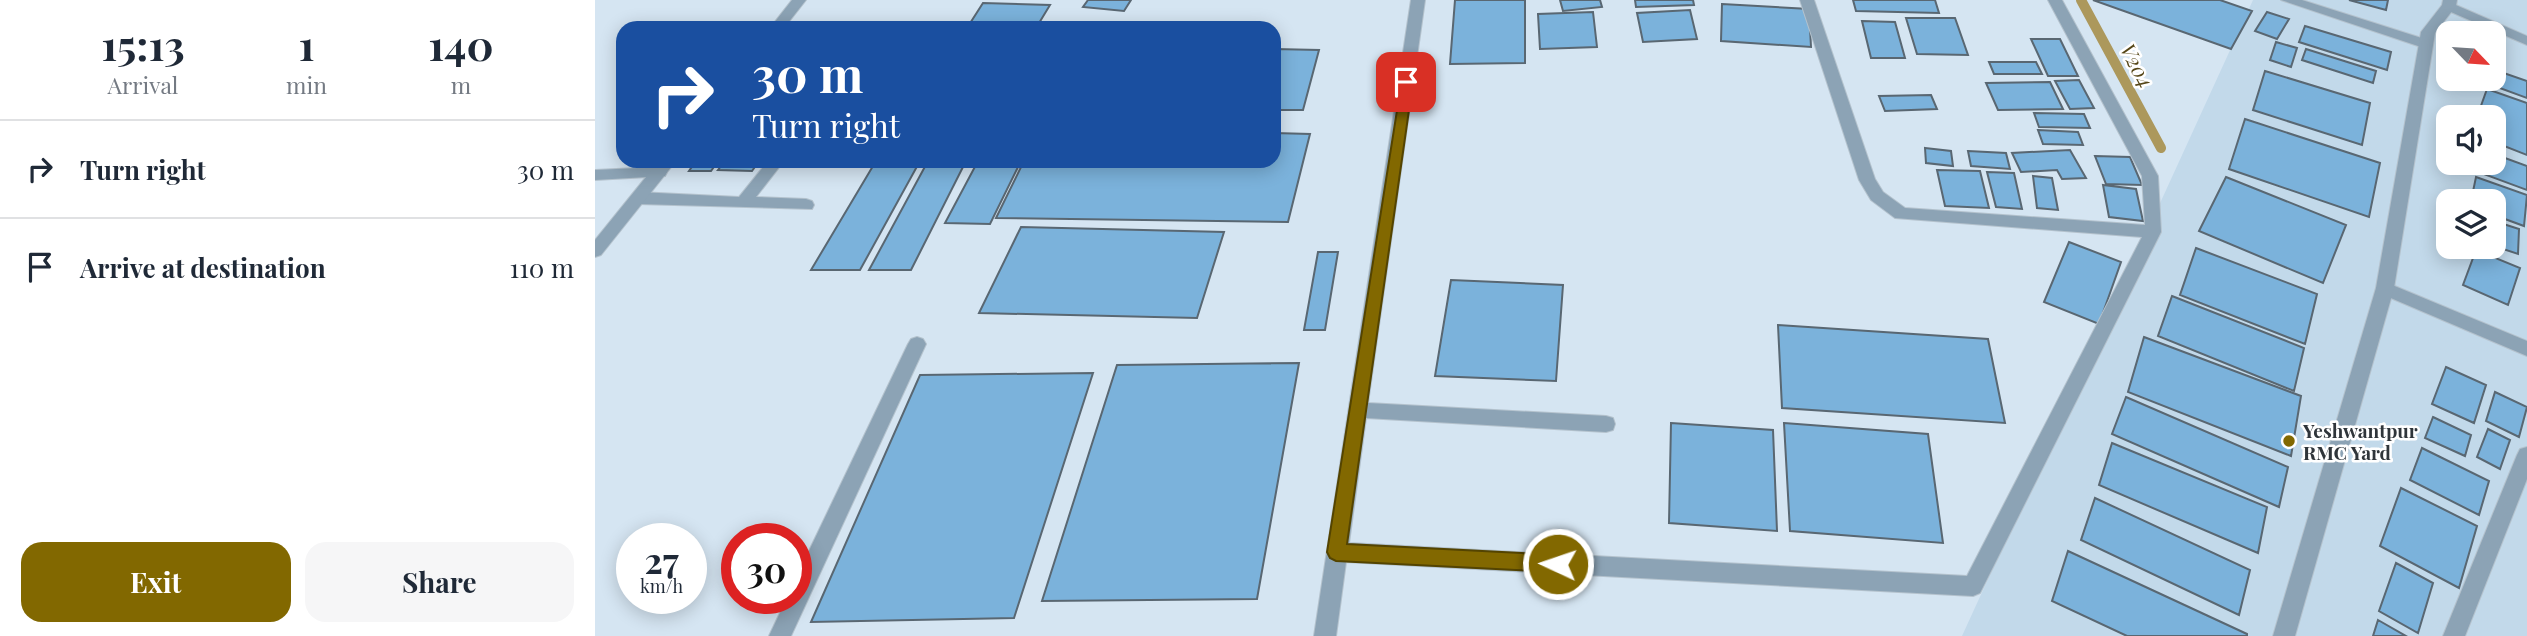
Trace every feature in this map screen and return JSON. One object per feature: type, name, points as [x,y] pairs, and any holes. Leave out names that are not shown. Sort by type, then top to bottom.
[{"type":"street","points":[[782,21],[799,0]]},
{"type":"street","points":[[1325,636],[1418,0]]},
{"type":"street","points":[[1807,0],[1867,180],[1877,196],[1901,214],[2153,232]]},
{"type":"street","points":[[1336,552],[1973,586],[2153,232],[2150,176],[2055,0]]},
{"type":"street","points":[[2288,0],[2426,44]]},
{"type":"street","points":[[2284,636],[2385,288],[2428,32],[2449,3],[2527,40]]},
{"type":"street","points":[[595,175],[655,168]]},
{"type":"street","points":[[595,251],[663,168]]},
{"type":"street","points":[[744,202],[771,168]]},
{"type":"street","points":[[638,198],[806,205]]},
{"type":"street","points":[[2385,288],[2527,349]]},
{"type":"street","points":[[780,636],[917,344]]},
{"type":"street","points":[[1358,410],[1606,424]]},
{"type":"street","points":[[2454,636],[2527,455]]},
{"type":"shaded area","name":"Yeshwantpur RMC Yard","points":[[2253,0],[2527,0],[2527,636],[1962,636]]},
{"type":"building","points":[[1088,0],[1131,0],[1124,11],[1083,7]]},
{"type":"building","points":[[1455,0],[1525,0],[1525,63],[1450,64]]},
{"type":"building","points":[[1560,0],[1600,0],[1602,7],[1563,11]]},
{"type":"building","points":[[1635,0],[1693,0],[1694,5],[1636,7]]},
{"type":"building","points":[[1853,0],[1935,0],[1939,13],[1856,11]]},
{"type":"building","points":[[2093,0],[2220,0],[2252,11],[2231,49]]},
{"type":"building","points":[[2349,0],[2388,0],[2386,10]]},
{"type":"building","points":[[983,3],[1050,5],[1040,21],[971,21]]},
{"type":"building","points":[[1722,4],[1809,9],[1811,47],[1721,41]]},
{"type":"building","points":[[1690,10],[1697,39],[1643,42],[1637,13]]},
{"type":"building","points":[[1593,12],[1597,47],[1540,49],[1538,14]]},
{"type":"building","points":[[2267,12],[2289,19],[2277,39],[2255,31]]},
{"type":"building","points":[[1906,18],[1955,18],[1968,55],[1917,54]]},
{"type":"building","points":[[1862,21],[1895,22],[1905,58],[1871,58]]},
{"type":"building","points":[[2305,26],[2391,52],[2387,70],[2299,42]]},
{"type":"building","points":[[2031,39],[2060,39],[2078,76],[2048,76]]},
{"type":"building","points":[[2276,42],[2297,48],[2291,67],[2270,60]]},
{"type":"building","points":[[1281,49],[1319,50],[1303,110],[1281,110]]},
{"type":"building","points":[[2306,49],[2376,71],[2373,83],[2302,60]]},
{"type":"building","points":[[1989,62],[2036,62],[2042,74],[1994,74]]},
{"type":"building","points":[[2265,71],[2370,103],[2362,145],[2253,110]]},
{"type":"building","points":[[2506,74],[2527,81],[2527,98],[2506,90]]},
{"type":"building","points":[[2079,80],[2094,108],[2070,109],[2055,81]]},
{"type":"building","points":[[2050,82],[2063,109],[1998,110],[1986,83]]},
{"type":"building","points":[[2486,91],[2527,103],[2527,155],[2506,147],[2506,105],[2481,105]]},
{"type":"building","points":[[1931,95],[1937,109],[1885,111],[1879,96]]},
{"type":"building","points":[[2034,113],[2084,114],[2090,128],[2039,127]]},
{"type":"building","points":[[2245,119],[2380,163],[2369,217],[2229,169]]},
{"type":"building","points":[[2038,130],[2078,132],[2083,145],[2043,144]]},
{"type":"building","points":[[1281,133],[1310,134],[1288,222],[996,218],[1021,168],[1281,168]]},
{"type":"building","points":[[1925,148],[1951,151],[1953,166],[1926,163]]},
{"type":"building","points":[[2070,150],[2086,178],[2062,179],[2057,170],[2021,172],[2012,153]]},
{"type":"building","points":[[1968,151],[2006,153],[2010,169],[1971,166]]},
{"type":"building","points":[[2095,156],[2130,157],[2142,185],[2106,184]]},
{"type":"building","points":[[2506,158],[2527,166],[2527,190],[2486,175],[2506,175]]},
{"type":"building","points":[[691,168],[713,168],[711,171],[689,171]]},
{"type":"building","points":[[720,168],[754,168],[752,171],[718,170]]},
{"type":"building","points":[[872,168],[916,168],[860,270],[811,270]]},
{"type":"building","points":[[924,168],[962,168],[911,270],[869,270]]},
{"type":"building","points":[[974,168],[1018,168],[990,224],[945,223]]},
{"type":"building","points":[[1937,170],[1980,171],[1989,208],[1945,206]]},
{"type":"building","points":[[1987,172],[2014,173],[2022,209],[1996,207]]},
{"type":"building","points":[[2033,176],[2052,178],[2058,210],[2037,208]]},
{"type":"building","points":[[2226,177],[2346,225],[2323,283],[2199,231]]},
{"type":"building","points":[[2476,177],[2527,195],[2524,226],[2506,219],[2506,189],[2474,189]]},
{"type":"building","points":[[2103,185],[2136,189],[2143,221],[2109,217]]},
{"type":"building","points":[[2506,225],[2519,229],[2518,254],[2506,250]]},
{"type":"building","points":[[1021,227],[1224,232],[1197,318],[979,313]]},
{"type":"building","points":[[2069,242],[2121,262],[2099,324],[2044,302]]},
{"type":"building","points":[[2196,248],[2317,294],[2305,344],[2180,295]]},
{"type":"building","points":[[1318,252],[1338,252],[1325,330],[1304,330]]},
{"type":"building","points":[[2473,259],[2498,259],[2520,268],[2508,305],[2463,285]]},
{"type":"building","points":[[1451,280],[1563,285],[1556,381],[1435,376]]},
{"type":"building","points":[[2172,296],[2304,348],[2294,391],[2158,336]]},
{"type":"building","points":[[1778,325],[1988,339],[2005,423],[1782,408]]},
{"type":"building","points":[[2144,337],[2301,396],[2291,456],[2128,392]]},
{"type":"building","points":[[1299,363],[1257,599],[1042,601],[1117,365]]},
{"type":"building","points":[[2446,367],[2486,385],[2474,423],[2432,404]]},
{"type":"building","points":[[1093,373],[1014,618],[811,622],[920,375]]},
{"type":"building","points":[[2495,392],[2527,407],[2519,437],[2486,421]]},
{"type":"building","points":[[2126,397],[2288,467],[2279,507],[2112,434]]},
{"type":"building","points":[[2433,417],[2471,435],[2465,456],[2425,438]]},
{"type":"building","points":[[1671,423],[1773,430],[1777,531],[1669,523]]},
{"type":"building","points":[[1784,423],[1928,434],[1943,543],[1790,531]]},
{"type":"building","points":[[2488,429],[2510,440],[2500,469],[2477,457]]},
{"type":"building","points":[[2112,443],[2267,507],[2258,553],[2099,485]]},
{"type":"building","points":[[2422,448],[2489,481],[2479,515],[2410,480]]},
{"type":"building","points":[[2401,488],[2477,526],[2459,588],[2380,546]]},
{"type":"building","points":[[2095,498],[2250,570],[2239,615],[2081,540]]},
{"type":"building","points":[[2068,551],[2247,636],[2127,636],[2052,601]]},
{"type":"building","points":[[2396,563],[2433,583],[2418,633],[2379,611]]},
{"type":"building","points":[[2378,620],[2406,636],[2373,636]]},
{"type":"waterway","name":"V204","points":[[2081,0],[2161,148]]},
{"type":"place","name":"Yeshwantpur RMC Yard","points":[[2289,441]]},
{"type":"route","points":[[1406,82],[1336,552],[1558,564]]}]
